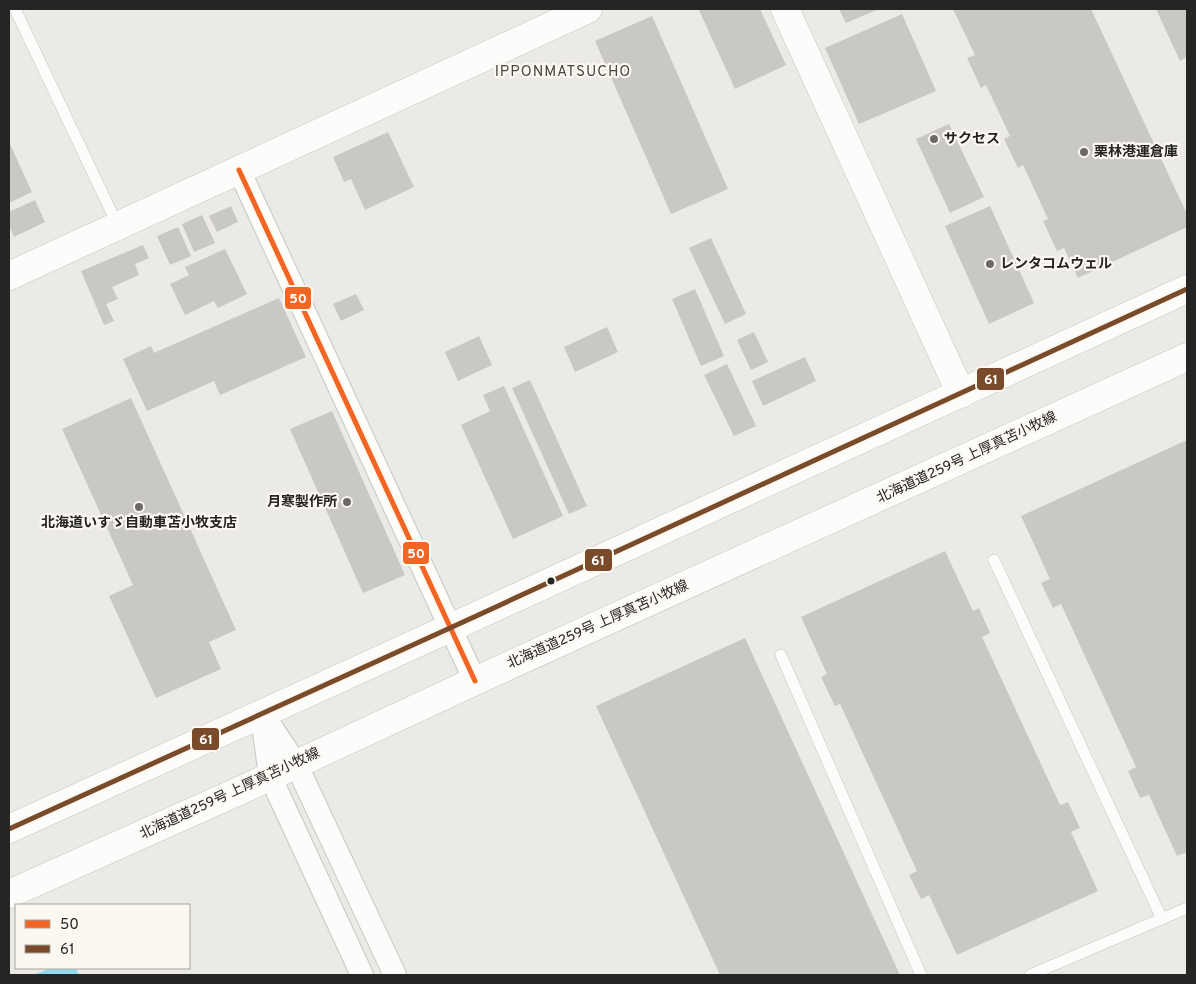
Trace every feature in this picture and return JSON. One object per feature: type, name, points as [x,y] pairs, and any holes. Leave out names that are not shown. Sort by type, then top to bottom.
[{"type":"main road","points":[[9,276],[588,9]]},
{"type":"main road","points":[[785,9],[961,394]]},
{"type":"main road","points":[[9,829],[1187,289]]},
{"type":"main road","name":"北海道道259号 上厚真苫小牧線","points":[[9,894],[1187,356]]},
{"type":"street","points":[[239,170],[475,681]]},
{"type":"street","points":[[262,713],[296,764],[395,975]]},
{"type":"street","points":[[262,713],[270,776],[362,975]]},
{"type":"lane","points":[[15,9],[118,226]]},
{"type":"lane","points":[[994,560],[1162,919]]},
{"type":"lane","points":[[781,655],[921,975]]},
{"type":"lane","points":[[1030,975],[1187,908]]},
{"type":"water","points":[[48,969],[76,969],[79,975],[33,975]]},
{"type":"building","points":[[760,9],[786,65],[735,89],[699,10]]},
{"type":"building","points":[[839,9],[879,9],[846,23]]},
{"type":"building","name":"栗林港運倉庫","points":[[953,9],[1091,9],[1187,214],[1187,227],[1078,278],[1064,248],[1057,251],[1043,221],[1048,219],[1023,165],[1018,168],[1004,139],[1010,136],[986,85],[981,88],[967,58],[975,55]]},
{"type":"building","points":[[1156,9],[1187,9],[1187,57],[1180,61]]},
{"type":"building","points":[[902,14],[936,91],[859,124],[825,48]]},
{"type":"building","points":[[652,16],[728,189],[671,214],[595,41]]},
{"type":"building","points":[[949,124],[984,197],[950,213],[916,139]]},
{"type":"building","points":[[388,132],[414,187],[365,210],[351,179],[344,182],[333,157]]},
{"type":"building","points":[[9,142],[32,192],[9,203]]},
{"type":"building","points":[[35,200],[45,222],[14,237],[9,225],[9,212]]},
{"type":"building","points":[[231,206],[238,222],[217,232],[209,216]]},
{"type":"building","name":"レンタコムウェル","points":[[990,206],[1034,303],[989,324],[945,226]]},
{"type":"building","points":[[202,215],[215,243],[194,252],[182,224]]},
{"type":"building","points":[[178,227],[191,256],[170,265],[157,236]]},
{"type":"building","points":[[711,238],[746,314],[725,324],[689,248]]},
{"type":"building","points":[[143,245],[149,258],[135,264],[139,275],[112,287],[118,299],[106,304],[114,321],[104,325],[81,271]]},
{"type":"building","points":[[225,249],[247,294],[218,308],[214,301],[185,315],[170,284],[189,275],[185,267]]},
{"type":"building","points":[[695,289],[724,356],[701,366],[672,299]]},
{"type":"building","points":[[356,294],[364,310],[341,321],[333,304]]},
{"type":"building","points":[[279,298],[306,357],[220,395],[214,381],[147,411],[123,359],[151,346],[154,353]]},
{"type":"building","points":[[607,327],[618,352],[575,372],[564,347]]},
{"type":"building","points":[[754,332],[768,362],[751,370],[737,340]]},
{"type":"building","points":[[479,336],[492,365],[458,381],[445,352]]},
{"type":"building","points":[[805,357],[816,381],[763,406],[752,381]]},
{"type":"building","points":[[727,364],[756,426],[734,436],[704,375]]},
{"type":"building","points":[[530,380],[587,506],[569,514],[512,388]]},
{"type":"building","points":[[504,386],[563,516],[513,539],[461,425],[490,411],[483,395]]},
{"type":"building","name":"北海道いすゞ自動車苫小牧支店","points":[[131,398],[236,630],[209,642],[221,669],[156,698],[109,596],[133,585],[62,429]]},
{"type":"building","name":"月寒製作所","points":[[332,411],[405,575],[363,593],[290,429]]},
{"type":"building","points":[[1187,440],[1187,852],[1177,856],[1149,795],[1140,798],[1128,771],[1136,767],[1061,604],[1053,608],[1041,583],[1050,579],[1021,516]]},
{"type":"building","points":[[945,551],[973,611],[979,608],[990,633],[982,637],[1060,805],[1068,802],[1080,828],[1071,832],[1098,891],[957,955],[929,895],[921,899],[909,875],[917,871],[840,704],[835,706],[821,677],[827,674],[801,617]]},
{"type":"building","points":[[745,638],[900,975],[720,975],[596,706]]},
{"type":"transit line","name":"50","points":[[239,170],[475,681]]},
{"type":"transit line","name":"61","points":[[9,829],[1187,289]]},
{"type":"place","name":"サクセス","points":[[934,139]]},
{"type":"place","name":"栗林港運倉庫","points":[[1084,152]]},
{"type":"place","name":"レンタコムウェル","points":[[990,264]]},
{"type":"place","name":"月寒製作所","points":[[347,502]]},
{"type":"place","name":"北海道いすゞ自動車苫小牧支店","points":[[139,507]]},
{"type":"district","name":"IPPONMATSUCHO","points":[[563,72]]}]
